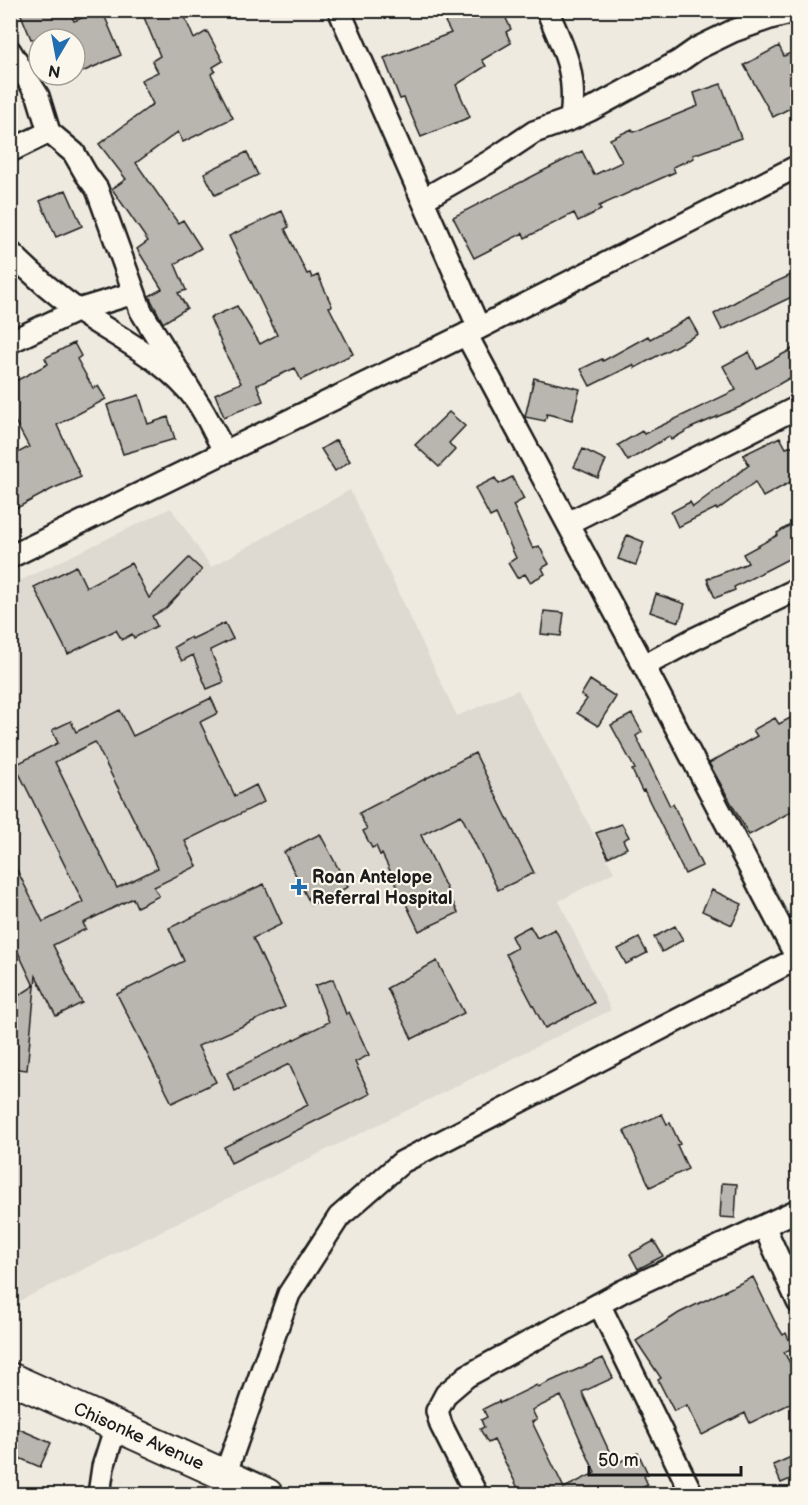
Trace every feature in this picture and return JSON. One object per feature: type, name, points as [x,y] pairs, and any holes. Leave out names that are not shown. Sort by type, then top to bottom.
[{"type":"street","points":[[225,1475],[289,1294],[339,1217],[402,1162],[797,959],[568,523],[473,331],[424,200],[339,10]]},
{"type":"street","points":[[547,10],[571,70],[574,98],[571,119]]},
{"type":"street","points":[[424,200],[489,162],[534,132],[571,119],[678,62],[698,48],[766,14],[798,11]]},
{"type":"street","points":[[10,51],[38,96],[49,132],[74,153],[97,189],[141,311],[225,452]]},
{"type":"street","points":[[10,151],[49,132]]},
{"type":"street","points":[[10,557],[473,331],[798,166]]},
{"type":"street","points":[[10,252],[45,285],[78,310],[157,363],[178,380],[196,400]]},
{"type":"street","points":[[10,342],[78,310],[134,293]]},
{"type":"street","points":[[568,523],[798,407]]},
{"type":"street","points":[[644,666],[798,589]]},
{"type":"street","points":[[476,1494],[441,1425],[437,1411],[446,1394],[467,1376],[623,1291],[798,1210]]},
{"type":"street","points":[[764,1226],[798,1302]]},
{"type":"street","points":[[599,1304],[692,1494]]},
{"type":"street","name":"Chisonke Avenue","points":[[10,1378],[267,1494]]},
{"type":"street","points":[[99,1494],[103,1467],[116,1426]]},
{"type":"shaded area","name":"Roan Antelope Referral Hospital","points":[[350,490],[457,716],[518,690],[614,872],[559,901],[611,1010],[11,1305],[11,585],[171,508],[211,567]]},
{"type":"building","points":[[19,10],[69,10],[74,21],[102,10],[121,55],[87,70],[87,27],[27,27],[27,29]]},
{"type":"building","points":[[141,10],[182,10],[194,39],[207,31],[223,61],[213,67],[215,71],[211,74],[233,118],[183,142],[178,132],[136,163],[178,223],[183,220],[201,248],[175,264],[186,290],[178,293],[187,308],[163,323],[149,296],[162,289],[137,249],[148,241],[112,189],[126,179],[99,144],[153,104],[141,80],[158,72],[152,61],[160,56]]},
{"type":"building","points":[[439,10],[502,10],[511,29],[506,32],[511,43],[482,60],[486,66],[456,85],[470,117],[421,137],[404,98],[400,99],[384,58],[451,33]]},
{"type":"building","points":[[779,46],[784,56],[798,50],[798,104],[773,117],[744,65]]},
{"type":"building","points":[[721,84],[741,138],[693,155],[694,158],[673,167],[675,172],[599,206],[601,210],[578,221],[574,213],[525,238],[523,233],[474,258],[453,217],[582,151],[594,175],[622,162],[610,139],[632,129],[634,132],[698,106],[694,93]]},
{"type":"building","points":[[247,152],[258,175],[215,195],[204,173]]},
{"type":"building","points":[[66,190],[82,226],[56,237],[40,201]]},
{"type":"building","points":[[282,211],[289,227],[285,229],[307,274],[310,273],[312,278],[318,275],[332,306],[329,307],[353,354],[301,380],[295,368],[257,385],[263,401],[224,417],[215,394],[241,383],[210,318],[237,306],[260,344],[277,335],[229,236]]},
{"type":"building","points":[[798,272],[798,294],[722,330],[714,314],[751,293]]},
{"type":"building","points":[[689,318],[698,334],[635,368],[633,365],[590,386],[581,369],[602,359],[603,361],[648,336],[650,339]]},
{"type":"building","points":[[74,343],[81,356],[77,359],[93,388],[98,386],[106,399],[57,425],[81,477],[54,488],[15,509],[10,500],[10,457],[29,447],[10,412],[10,384],[48,364],[45,358]]},
{"type":"building","points":[[798,346],[798,373],[740,407],[691,428],[671,440],[669,436],[628,461],[618,445],[642,431],[644,434],[736,390],[723,366],[749,352],[757,368]]},
{"type":"building","points":[[534,378],[580,389],[572,420],[547,414],[545,421],[525,417]]},
{"type":"building","points":[[139,395],[148,424],[168,417],[175,439],[123,454],[107,405]]},
{"type":"building","points":[[449,412],[465,426],[449,443],[455,450],[439,467],[415,445]]},
{"type":"building","points":[[780,437],[786,448],[798,444],[798,478],[763,497],[755,482],[717,510],[716,508],[678,527],[671,512],[690,502],[693,507],[749,465],[743,455]]},
{"type":"building","points":[[336,440],[350,461],[335,471],[321,449]]},
{"type":"building","points":[[583,449],[606,460],[598,478],[574,467]]},
{"type":"building","points":[[512,477],[524,499],[513,505],[533,549],[539,546],[549,564],[542,568],[545,574],[530,582],[525,574],[517,578],[508,563],[516,558],[496,514],[490,517],[475,488],[495,478],[499,484]]},
{"type":"building","points":[[798,520],[798,554],[734,587],[735,590],[715,598],[707,579],[748,563],[743,554],[778,535],[777,533]]},
{"type":"building","points":[[627,535],[644,542],[636,565],[618,559]]},
{"type":"building","points":[[189,558],[202,570],[165,609],[152,616],[157,626],[134,638],[132,634],[122,640],[116,630],[68,654],[34,587],[76,566],[86,587],[131,563],[149,598]]},
{"type":"building","points":[[656,594],[685,604],[679,622],[650,612]]},
{"type":"building","points":[[544,611],[564,613],[561,636],[541,634]]},
{"type":"building","points":[[225,623],[233,639],[210,650],[224,682],[207,689],[193,655],[182,661],[174,647],[191,637],[192,639]]},
{"type":"building","points":[[590,680],[616,697],[598,726],[577,713],[587,699],[581,695]]},
{"type":"building","points":[[211,698],[218,713],[200,722],[235,796],[256,785],[264,802],[185,841],[197,866],[154,887],[159,896],[137,907],[133,898],[83,923],[86,929],[53,945],[82,1003],[56,1016],[36,976],[27,1070],[10,1068],[10,1001],[34,986],[10,935],[10,856],[43,922],[83,902],[15,765],[58,743],[52,730],[71,721],[76,732],[120,710],[133,736]],"holes":[[[95,742],[158,868],[117,888],[55,762]]]},
{"type":"building","points":[[632,714],[642,732],[636,736],[670,806],[673,804],[702,866],[685,874],[632,770],[635,769],[611,725]]},
{"type":"building","points":[[798,714],[798,808],[749,835],[709,763],[757,736],[753,730],[775,718],[779,724]]},
{"type":"building","points":[[475,753],[534,873],[498,890],[461,815],[421,835],[458,913],[419,931],[382,854],[380,855],[376,846],[372,848],[363,831],[367,829],[359,813]]},
{"type":"building","points":[[622,824],[629,837],[623,840],[627,848],[608,857],[596,833]]},
{"type":"building","points":[[320,834],[348,887],[311,905],[284,852]]},
{"type":"building","points":[[264,884],[282,924],[253,938],[285,1007],[198,1046],[216,1082],[172,1103],[117,994],[184,961],[169,928]]},
{"type":"building","points":[[712,890],[742,904],[732,925],[702,911]]},
{"type":"building","points":[[530,926],[537,938],[555,929],[594,1003],[545,1028],[506,954],[517,948],[511,936]]},
{"type":"building","points":[[675,926],[683,940],[662,952],[654,937]]},
{"type":"building","points":[[639,938],[647,953],[626,964],[618,949]]},
{"type":"building","points":[[437,961],[464,1013],[412,1039],[387,988]]},
{"type":"building","points":[[333,979],[346,1014],[349,1012],[369,1055],[355,1062],[370,1094],[231,1163],[224,1147],[308,1105],[289,1064],[235,1091],[227,1073],[329,1022],[315,986]]},
{"type":"building","points":[[662,1114],[667,1124],[670,1123],[680,1144],[677,1145],[688,1169],[650,1187],[624,1131]]},
{"type":"building","points":[[722,1183],[737,1184],[735,1218],[720,1217]]},
{"type":"building","points":[[654,1241],[663,1256],[638,1269],[630,1254]]},
{"type":"building","points":[[753,1277],[775,1322],[783,1335],[786,1333],[793,1348],[784,1352],[798,1378],[798,1400],[750,1423],[745,1413],[702,1435],[687,1405],[674,1411],[658,1380],[661,1378],[636,1341],[679,1313]]},
{"type":"building","points":[[603,1358],[613,1378],[582,1392],[615,1464],[638,1453],[648,1474],[644,1476],[648,1485],[628,1494],[521,1494],[494,1440],[488,1443],[480,1429],[484,1427],[481,1420],[487,1417],[483,1409],[537,1385],[538,1387]],"holes":[[[561,1396],[595,1473],[564,1488],[532,1422],[537,1420],[532,1410]]]},
{"type":"building","points":[[10,1425],[51,1443],[40,1467],[10,1454]]},
{"type":"building","points":[[791,1457],[798,1470],[798,1476],[781,1483],[773,1465]]},
{"type":"place","name":"Roan Antelope Referral Hospital","points":[[299,887]]}]
